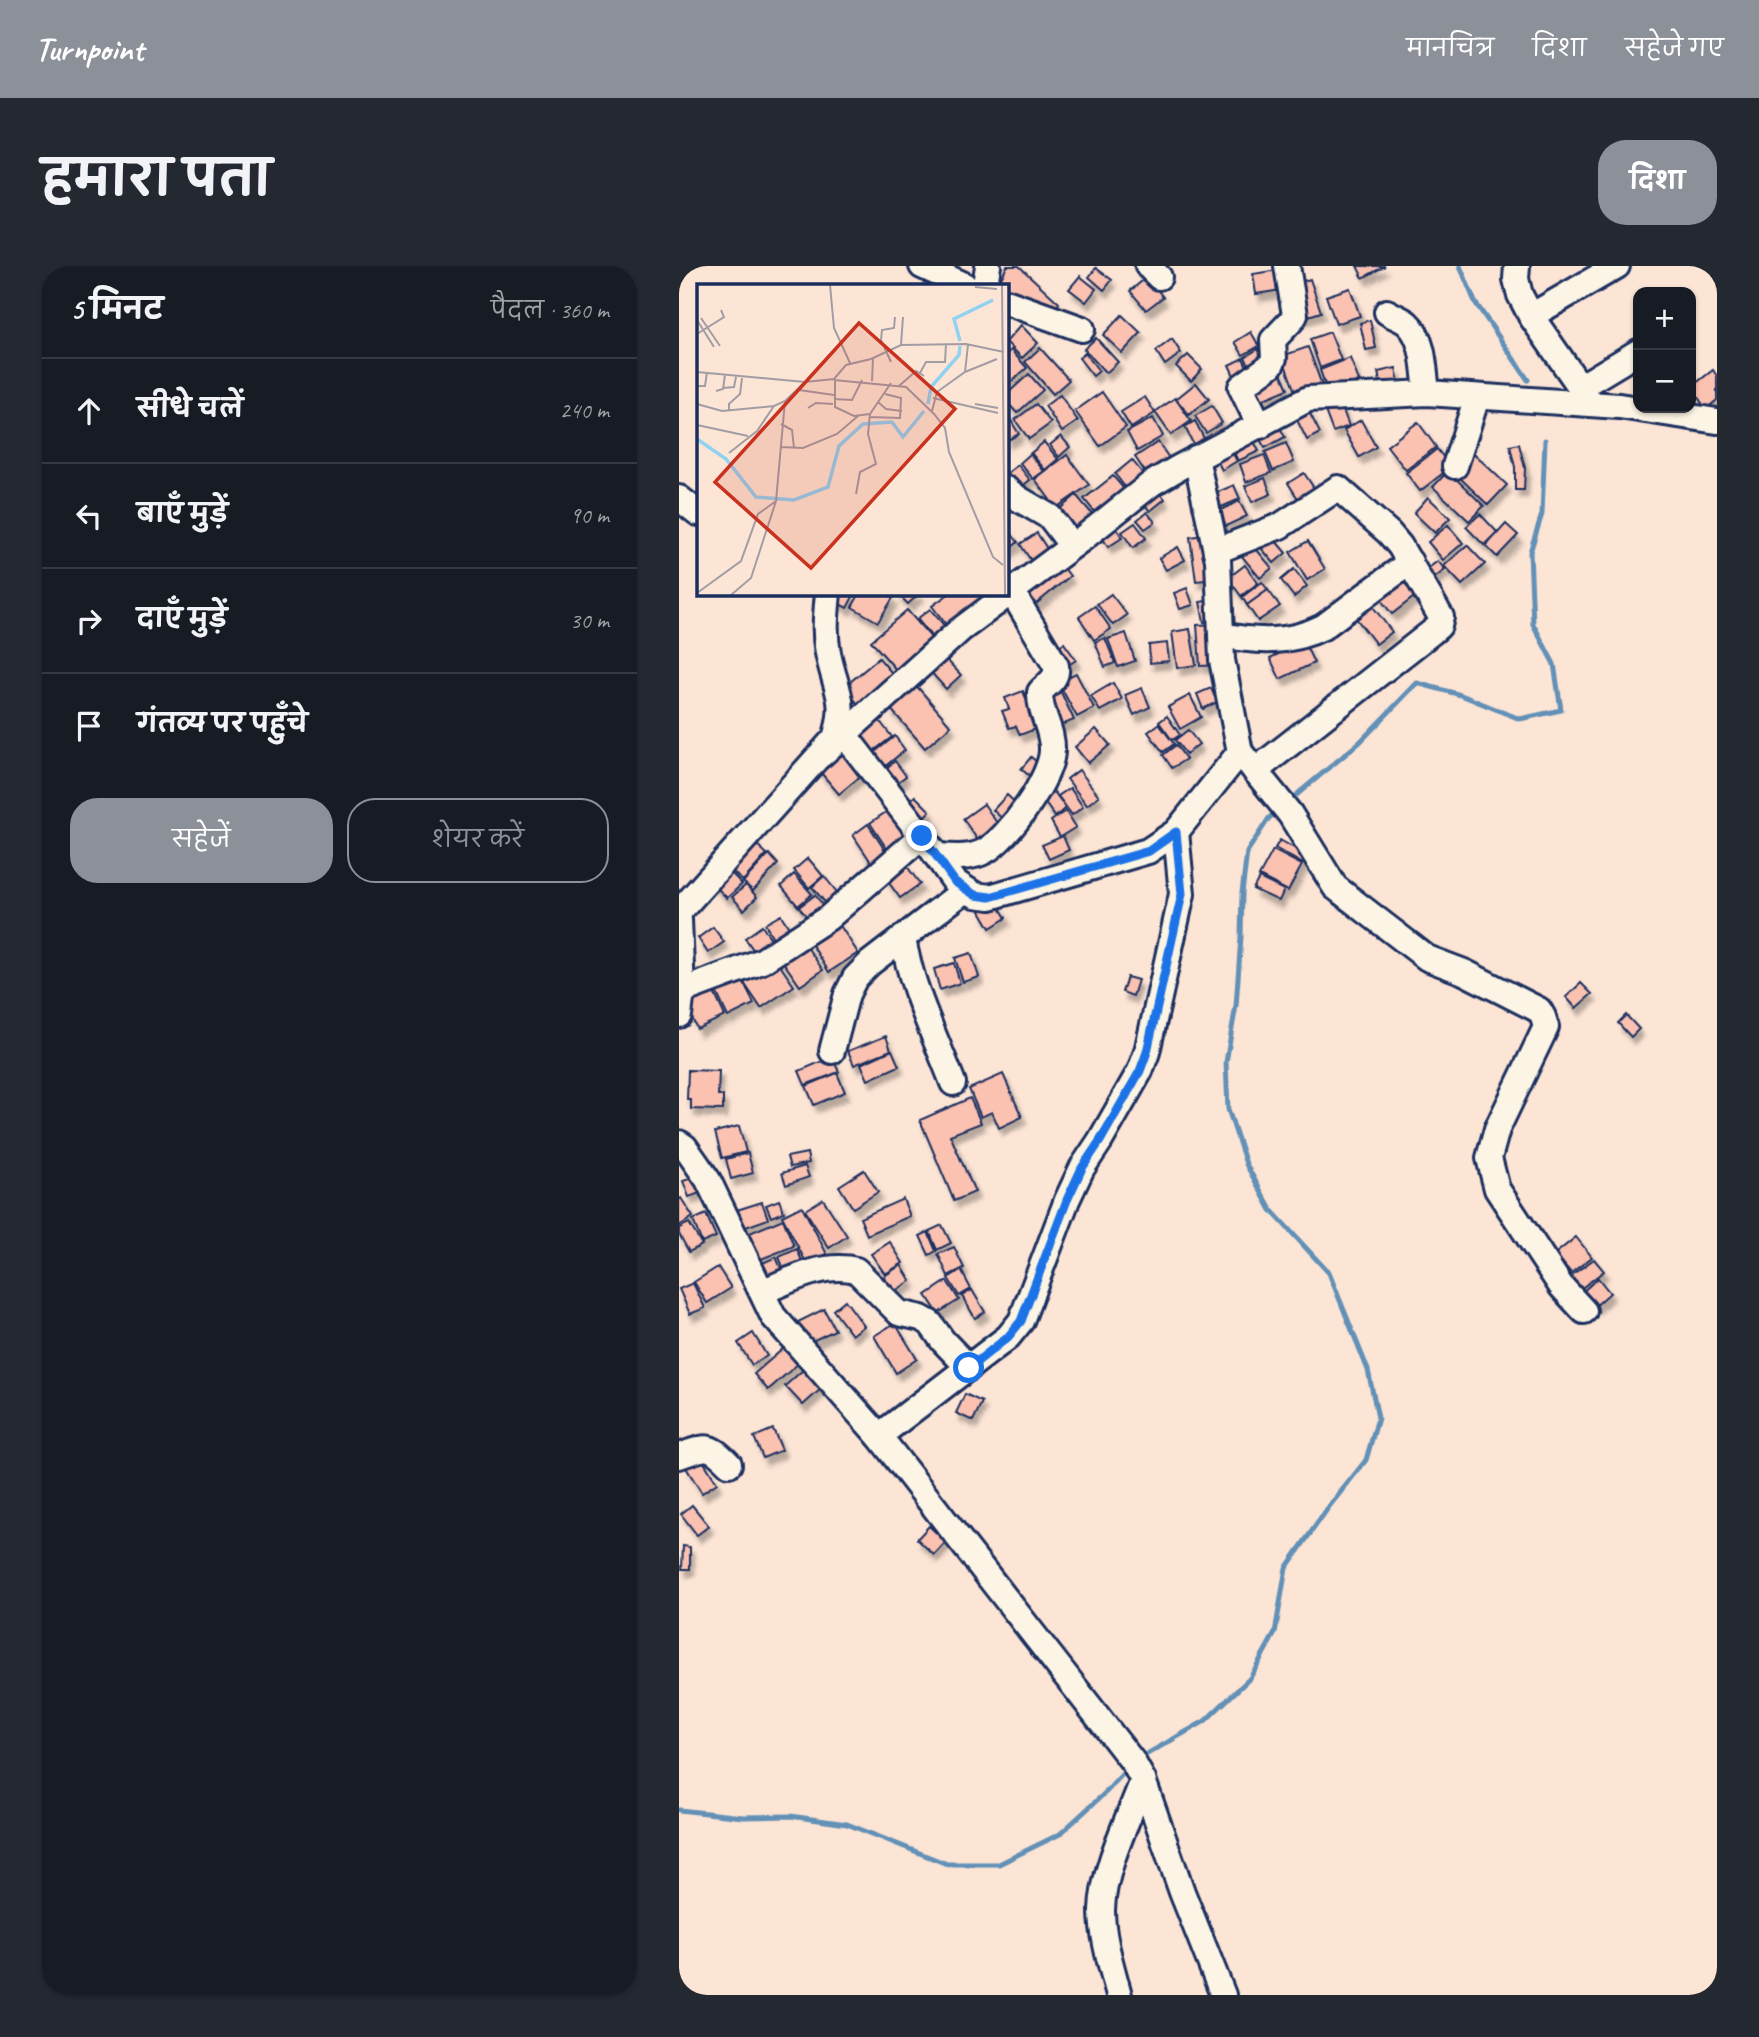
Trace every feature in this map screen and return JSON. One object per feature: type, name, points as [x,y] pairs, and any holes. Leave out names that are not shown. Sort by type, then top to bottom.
[{"type":"street","points":[[922,266],[962,284]]},
{"type":"street","points":[[985,284],[988,266]]},
{"type":"street","points":[[1260,426],[1241,387],[1271,365],[1274,358],[1273,340],[1294,315],[1287,266]]},
{"type":"street","points":[[1517,266],[1516,279],[1520,295],[1531,316],[1586,395],[1619,406],[1717,421]]},
{"type":"street","points":[[1531,316],[1617,266]]},
{"type":"street","points":[[1008,303],[1082,329]]},
{"type":"street","points":[[1387,312],[1406,323],[1415,334],[1420,348],[1427,393]]},
{"type":"street","points":[[1008,594],[1151,484],[1308,399],[1427,393],[1554,401],[1586,395],[1633,356]]},
{"type":"street","points":[[1455,466],[1477,397]]},
{"type":"street","points":[[1196,458],[1216,551],[1222,660],[1253,769],[1290,814],[1335,887],[1427,958],[1464,972],[1539,1010],[1543,1017],[1546,1027],[1497,1129],[1489,1158],[1497,1189],[1561,1286],[1584,1311]]},
{"type":"street","points":[[844,734],[955,882],[975,895],[990,897],[1149,851],[1439,626],[1441,617],[1438,609],[1389,533],[1338,488],[1280,526],[1216,551]]},
{"type":"street","points":[[1008,491],[1050,517],[1072,546]]},
{"type":"street","points":[[679,498],[697,512]]},
{"type":"street","points":[[1221,635],[1245,640],[1299,638],[1323,627],[1410,562]]},
{"type":"street","points":[[937,856],[965,857],[983,852],[1001,839],[1039,788],[1050,766],[1051,734],[1042,708],[1040,692],[1055,678],[1056,666],[1011,592]]},
{"type":"street","points":[[679,912],[835,737],[841,721],[842,702],[825,634],[828,595]]},
{"type":"street","points":[[821,755],[960,630],[1007,595]]},
{"type":"street","points":[[879,1436],[1008,1337],[1021,1321],[1082,1168],[1100,1141],[1143,1062],[1182,894],[1176,832]]},
{"type":"street","points":[[679,920],[681,1003],[762,961],[828,918],[922,836]]},
{"type":"street","points":[[832,1051],[847,994],[855,978],[870,963],[965,890]]},
{"type":"street","points":[[903,938],[906,958],[953,1083]]},
{"type":"street","points":[[679,1143],[685,1147],[708,1180],[773,1316],[879,1436],[1133,1762],[1143,1780],[1182,1892],[1223,1995]]},
{"type":"street","points":[[762,1292],[814,1272],[853,1268],[899,1313],[922,1318],[930,1323],[947,1346],[969,1368]]},
{"type":"street","points":[[679,1456],[711,1448],[729,1464]]},
{"type":"street","points":[[1119,1995],[1108,1953],[1102,1910],[1107,1876],[1143,1780]]},
{"type":"building","points":[[1007,266],[1019,266],[1059,303],[1053,317],[1008,296],[1008,284],[998,284]]},
{"type":"building","points":[[1357,266],[1385,266],[1363,278]]},
{"type":"building","points":[[1096,268],[1112,280],[1104,290],[1089,277]]},
{"type":"building","points":[[1284,269],[1287,289],[1256,294],[1253,274]]},
{"type":"building","points":[[1080,276],[1096,289],[1086,302],[1069,289]]},
{"type":"building","points":[[1147,277],[1163,297],[1146,310],[1130,291]]},
{"type":"building","points":[[1310,279],[1321,312],[1302,318],[1291,285]]},
{"type":"building","points":[[1350,288],[1360,316],[1336,324],[1326,296]]},
{"type":"building","points":[[1122,315],[1141,333],[1122,353],[1103,335]]},
{"type":"building","points":[[1370,320],[1376,348],[1366,350],[1360,323]]},
{"type":"building","points":[[1021,325],[1038,343],[1022,358],[1008,344],[1008,340]]},
{"type":"building","points":[[1251,332],[1259,346],[1243,355],[1235,342]]},
{"type":"building","points":[[1330,332],[1341,360],[1320,368],[1310,339]]},
{"type":"building","points":[[1096,338],[1118,362],[1106,373],[1084,349]]},
{"type":"building","points":[[1172,339],[1181,353],[1165,365],[1156,351]]},
{"type":"building","points":[[1308,347],[1324,391],[1298,400],[1282,356]]},
{"type":"building","points":[[1040,348],[1069,380],[1053,394],[1025,362]]},
{"type":"building","points":[[1258,349],[1267,366],[1253,373],[1245,357]]},
{"type":"building","points":[[1011,350],[1027,368],[1008,384],[1008,352]]},
{"type":"building","points":[[1085,353],[1099,371],[1093,376],[1079,358]]},
{"type":"building","points":[[1188,355],[1202,369],[1191,381],[1176,366]]},
{"type":"building","points":[[1243,358],[1251,375],[1237,382],[1229,365]]},
{"type":"building","points":[[1350,358],[1359,381],[1328,393],[1320,370]]},
{"type":"building","points":[[1279,368],[1288,389],[1259,401],[1250,381]]},
{"type":"building","points":[[1396,368],[1400,388],[1382,392],[1378,372]]},
{"type":"building","points":[[1713,370],[1717,376],[1717,400],[1706,409],[1696,394],[1696,383]]},
{"type":"building","points":[[1029,374],[1043,390],[1017,413],[1008,403],[1008,393]]},
{"type":"building","points":[[1196,383],[1209,399],[1189,415],[1176,399]]},
{"type":"building","points":[[1102,392],[1126,427],[1100,446],[1075,411]]},
{"type":"building","points":[[1060,395],[1078,421],[1062,432],[1045,406]]},
{"type":"building","points":[[1145,397],[1155,413],[1131,428],[1121,412]]},
{"type":"building","points":[[1175,398],[1191,421],[1171,435],[1155,412]]},
{"type":"building","points":[[1036,404],[1051,423],[1029,439],[1015,420]]},
{"type":"building","points":[[1305,404],[1320,433],[1307,440],[1292,410]]},
{"type":"building","points":[[1341,405],[1349,426],[1333,432],[1325,411]]},
{"type":"building","points":[[1212,406],[1222,423],[1206,433],[1195,416]]},
{"type":"building","points":[[1008,415],[1019,434],[1008,440]]},
{"type":"building","points":[[1153,418],[1163,436],[1137,451],[1127,432]]},
{"type":"building","points":[[1276,420],[1285,437],[1265,448],[1255,431]]},
{"type":"building","points":[[1361,420],[1376,447],[1359,457],[1344,430]]},
{"type":"building","points":[[1195,421],[1208,446],[1197,452],[1185,427]]},
{"type":"building","points":[[1418,422],[1436,447],[1406,470],[1387,446]]},
{"type":"building","points":[[1250,434],[1259,451],[1238,461],[1230,444]]},
{"type":"building","points":[[1061,436],[1070,447],[1059,457],[1050,445]]},
{"type":"building","points":[[1044,442],[1058,459],[1045,470],[1031,453]]},
{"type":"building","points":[[1158,442],[1175,467],[1152,482],[1135,457]]},
{"type":"building","points":[[1286,443],[1294,462],[1273,471],[1265,452]]},
{"type":"building","points":[[1519,444],[1525,468],[1524,490],[1515,490],[1515,467],[1510,446]]},
{"type":"building","points":[[1228,445],[1237,461],[1222,470],[1213,453]]},
{"type":"building","points":[[1437,449],[1451,467],[1420,491],[1406,473]]},
{"type":"building","points":[[1472,452],[1507,485],[1488,505],[1453,471]]},
{"type":"building","points":[[1030,454],[1044,471],[1033,479],[1020,463]]},
{"type":"building","points":[[1067,455],[1089,485],[1056,508],[1035,479]]},
{"type":"building","points":[[1264,455],[1271,473],[1246,482],[1240,464]]},
{"type":"building","points":[[1132,460],[1150,483],[1132,496],[1115,474]]},
{"type":"building","points":[[1018,465],[1030,480],[1017,490],[1008,479],[1008,472]]},
{"type":"building","points":[[1448,471],[1484,506],[1469,521],[1433,487]]},
{"type":"building","points":[[1304,473],[1320,497],[1304,508],[1288,483]]},
{"type":"building","points":[[1113,476],[1130,496],[1101,520],[1084,499]]},
{"type":"building","points":[[1265,478],[1271,494],[1252,502],[1245,486]]},
{"type":"building","points":[[1154,485],[1165,499],[1150,511],[1139,497]]},
{"type":"building","points":[[1234,485],[1240,499],[1219,508],[1213,494]]},
{"type":"building","points":[[1076,495],[1098,521],[1075,541],[1053,515]]},
{"type":"building","points":[[1428,497],[1450,518],[1435,533],[1414,513]]},
{"type":"building","points":[[1239,501],[1247,516],[1226,526],[1219,511]]},
{"type":"building","points":[[1147,512],[1155,522],[1145,529],[1137,520]]},
{"type":"building","points":[[1480,514],[1497,532],[1484,545],[1466,527]]},
{"type":"building","points":[[1114,523],[1122,538],[1108,547],[1099,532]]},
{"type":"building","points":[[1135,523],[1146,538],[1133,548],[1122,532]]},
{"type":"building","points":[[1506,524],[1518,535],[1497,557],[1486,546]]},
{"type":"building","points":[[1448,525],[1463,543],[1443,560],[1428,542]]},
{"type":"building","points":[[1008,530],[1018,542],[1008,550]]},
{"type":"building","points":[[1037,533],[1051,555],[1034,565],[1020,544]]},
{"type":"building","points":[[1269,533],[1286,553],[1274,563],[1257,543]]},
{"type":"building","points":[[1210,534],[1215,579],[1196,581],[1190,537]]},
{"type":"building","points":[[1308,541],[1325,569],[1307,580],[1290,552]]},
{"type":"building","points":[[1252,544],[1272,568],[1260,578],[1240,554]]},
{"type":"building","points":[[1467,545],[1485,564],[1462,585],[1444,566]]},
{"type":"building","points":[[1178,547],[1185,560],[1166,570],[1159,558]]},
{"type":"building","points":[[1057,559],[1070,576],[1031,608],[1018,591]]},
{"type":"building","points":[[1438,561],[1445,570],[1426,584],[1419,575]]},
{"type":"building","points":[[1245,565],[1258,583],[1241,596],[1228,578]]},
{"type":"building","points":[[1294,569],[1307,586],[1294,597],[1281,580]]},
{"type":"building","points":[[1409,571],[1423,590],[1392,614],[1378,596]]},
{"type":"building","points":[[1262,582],[1268,590],[1247,605],[1242,597]]},
{"type":"building","points":[[1187,588],[1193,605],[1180,609],[1174,593]]},
{"type":"building","points":[[1268,590],[1280,606],[1258,621],[1247,605]]},
{"type":"building","points":[[1111,594],[1127,615],[1113,625],[1097,604]]},
{"type":"building","points":[[839,595],[854,595],[847,608],[836,602]]},
{"type":"building","points":[[859,595],[889,595],[893,598],[878,622],[852,607]]},
{"type":"building","points":[[899,595],[918,595],[908,604]]},
{"type":"building","points":[[947,595],[983,595],[990,605],[952,632],[932,606]]},
{"type":"building","points":[[1212,600],[1216,620],[1204,622],[1200,602]]},
{"type":"building","points":[[1371,604],[1392,632],[1376,644],[1355,617]]},
{"type":"building","points":[[1095,606],[1111,629],[1094,640],[1079,617]]},
{"type":"building","points":[[930,609],[949,631],[936,642],[917,619]]},
{"type":"building","points":[[907,610],[935,642],[899,673],[871,641]]},
{"type":"building","points":[[1218,624],[1221,665],[1200,666],[1197,625]]},
{"type":"building","points":[[1190,629],[1196,665],[1177,668],[1172,632]]},
{"type":"building","points":[[1126,633],[1135,661],[1118,667],[1108,639]]},
{"type":"building","points":[[1105,638],[1115,663],[1105,667],[1095,642]]},
{"type":"building","points":[[1304,642],[1314,663],[1280,679],[1270,658]]},
{"type":"building","points":[[1064,643],[1076,660],[1067,666],[1055,650]]},
{"type":"building","points":[[1167,643],[1169,661],[1150,663],[1149,645]]},
{"type":"building","points":[[944,657],[961,675],[946,689],[929,670]]},
{"type":"building","points":[[879,658],[897,679],[862,709],[844,687]]},
{"type":"building","points":[[1076,673],[1094,708],[1077,717],[1058,682]]},
{"type":"building","points":[[1113,683],[1122,699],[1100,711],[1091,696]]},
{"type":"building","points":[[915,684],[951,726],[925,748],[889,707]]},
{"type":"building","points":[[1059,688],[1074,720],[1057,727],[1043,696]]},
{"type":"building","points":[[1142,688],[1150,707],[1134,715],[1125,695]]},
{"type":"building","points":[[1211,688],[1217,702],[1203,709],[1197,694]]},
{"type":"building","points":[[1023,691],[1038,728],[1020,735],[1016,726],[1009,728],[1002,711],[1009,709],[1005,698]]},
{"type":"building","points":[[1190,695],[1201,717],[1180,729],[1168,707]]},
{"type":"building","points":[[875,715],[892,737],[867,756],[850,735]]},
{"type":"building","points":[[1167,716],[1180,735],[1172,740],[1159,722]]},
{"type":"building","points":[[1159,724],[1174,744],[1163,752],[1148,732]]},
{"type":"building","points":[[1096,729],[1110,745],[1088,763],[1075,747]]},
{"type":"building","points":[[1188,730],[1199,744],[1186,754],[1175,740]]},
{"type":"building","points":[[895,736],[905,750],[877,773],[866,759]]},
{"type":"building","points":[[845,743],[868,770],[839,794],[816,767]]},
{"type":"building","points":[[1176,745],[1186,759],[1172,768],[1163,755]]},
{"type":"building","points":[[1031,757],[1045,769],[1036,781],[1021,769]]},
{"type":"building","points":[[895,761],[906,776],[891,787],[880,773]]},
{"type":"building","points":[[1079,770],[1099,796],[1087,805],[1067,779]]},
{"type":"building","points":[[1049,785],[1066,808],[1055,817],[1038,793]]},
{"type":"building","points":[[1070,788],[1083,807],[1072,815],[1058,796]]},
{"type":"building","points":[[1007,795],[1023,810],[1009,825],[993,810]]},
{"type":"building","points":[[915,796],[930,811],[918,822],[903,807]]},
{"type":"building","points":[[984,804],[1001,829],[980,843],[963,819]]},
{"type":"building","points":[[892,808],[912,837],[889,852],[870,823]]},
{"type":"building","points":[[1066,811],[1076,827],[1060,837],[1051,821]]},
{"type":"building","points":[[868,824],[886,852],[871,862],[853,835]]},
{"type":"building","points":[[1063,836],[1069,850],[1049,859],[1042,845]]},
{"type":"building","points":[[752,840],[767,854],[743,881],[727,867]]},
{"type":"building","points":[[1280,840],[1308,856],[1303,864],[1275,848]]},
{"type":"building","points":[[1273,850],[1302,865],[1288,891],[1259,876]]},
{"type":"building","points":[[769,854],[778,864],[753,891],[743,882]]},
{"type":"building","points":[[808,858],[823,876],[809,888],[794,870]]},
{"type":"building","points":[[903,861],[920,884],[900,898],[884,876]]},
{"type":"building","points":[[726,868],[742,884],[727,898],[711,882]]},
{"type":"building","points":[[794,874],[812,894],[798,906],[781,886]]},
{"type":"building","points":[[824,876],[840,896],[828,906],[812,887]]},
{"type":"building","points":[[1259,878],[1284,890],[1279,901],[1253,889]]},
{"type":"building","points":[[746,885],[757,897],[744,910],[732,897]]},
{"type":"building","points":[[815,895],[830,914],[815,927],[799,907]]},
{"type":"building","points":[[996,901],[1006,918],[990,928],[980,911]]},
{"type":"building","points":[[781,915],[794,936],[777,945],[765,924]]},
{"type":"building","points":[[837,921],[858,953],[829,972],[809,940]]},
{"type":"building","points":[[762,926],[774,943],[757,955],[745,938]]},
{"type":"building","points":[[713,927],[724,942],[708,953],[698,938]]},
{"type":"building","points":[[802,940],[823,970],[800,986],[779,956]]},
{"type":"building","points":[[971,953],[979,977],[963,982],[955,958]]},
{"type":"building","points":[[777,961],[794,986],[761,1008],[744,983]]},
{"type":"building","points":[[954,963],[960,983],[940,990],[934,969]]},
{"type":"building","points":[[740,974],[754,1004],[728,1017],[714,987]]},
{"type":"building","points":[[1127,977],[1138,980],[1133,996],[1122,992]]},
{"type":"building","points":[[1581,983],[1592,994],[1576,1008],[1566,997]]},
{"type":"building","points":[[712,988],[725,1016],[697,1029],[684,1001]]},
{"type":"building","points":[[1626,1015],[1639,1029],[1631,1037],[1618,1023]]},
{"type":"building","points":[[886,1036],[891,1050],[854,1065],[848,1051]]},
{"type":"building","points":[[892,1050],[899,1066],[868,1080],[861,1064]]},
{"type":"building","points":[[832,1057],[839,1072],[805,1085],[799,1071]]},
{"type":"building","points":[[688,1070],[719,1071],[718,1096],[723,1096],[723,1110],[691,1109],[691,1100],[687,1100]]},
{"type":"building","points":[[837,1073],[845,1092],[814,1105],[806,1086]]},
{"type":"building","points":[[1003,1074],[1022,1117],[999,1128],[992,1112],[981,1117],[969,1089]]},
{"type":"building","points":[[970,1098],[981,1123],[950,1135],[975,1192],[954,1201],[920,1120]]},
{"type":"building","points":[[739,1126],[746,1152],[722,1158],[715,1132]]},
{"type":"building","points":[[748,1153],[753,1173],[731,1179],[726,1159]]},
{"type":"building","points":[[807,1153],[809,1163],[790,1167],[787,1157]]},
{"type":"building","points":[[805,1166],[809,1177],[786,1185],[782,1173]]},
{"type":"building","points":[[864,1170],[878,1192],[853,1208],[839,1186]]},
{"type":"building","points":[[698,1176],[703,1192],[689,1197],[683,1181]]},
{"type":"building","points":[[681,1198],[693,1217],[679,1226],[679,1199]]},
{"type":"building","points":[[823,1199],[847,1236],[829,1248],[805,1210]]},
{"type":"building","points":[[903,1199],[910,1216],[867,1235],[860,1218]]},
{"type":"building","points":[[779,1200],[784,1212],[771,1217],[766,1205]]},
{"type":"building","points":[[762,1202],[768,1219],[743,1228],[737,1210]]},
{"type":"building","points":[[802,1206],[829,1258],[809,1268],[782,1216]]},
{"type":"building","points":[[706,1214],[716,1237],[702,1243],[693,1220]]},
{"type":"building","points":[[783,1219],[794,1246],[756,1261],[745,1235]]},
{"type":"building","points":[[689,1223],[702,1245],[689,1252],[679,1234],[679,1228]]},
{"type":"building","points":[[942,1225],[951,1243],[937,1250],[929,1231]]},
{"type":"building","points":[[928,1232],[936,1251],[929,1255],[920,1236]]},
{"type":"building","points":[[1576,1237],[1592,1257],[1571,1273],[1555,1254]]},
{"type":"building","points":[[890,1242],[903,1263],[885,1274],[871,1254]]},
{"type":"building","points":[[954,1247],[964,1268],[948,1276],[938,1254]]},
{"type":"building","points":[[797,1249],[804,1266],[786,1274],[779,1257]]},
{"type":"building","points":[[776,1257],[783,1273],[765,1280],[758,1265]]},
{"type":"building","points":[[1594,1259],[1604,1271],[1579,1290],[1569,1277]]},
{"type":"building","points":[[901,1265],[911,1281],[893,1292],[883,1277]]},
{"type":"building","points":[[718,1267],[731,1288],[707,1303],[694,1282]]},
{"type":"building","points":[[961,1270],[971,1289],[959,1296],[948,1278]]},
{"type":"building","points":[[1598,1278],[1610,1293],[1593,1308],[1580,1294]]},
{"type":"building","points":[[947,1281],[959,1300],[938,1313],[926,1295]]},
{"type":"building","points":[[693,1283],[705,1308],[690,1314],[679,1289]]},
{"type":"building","points":[[972,1290],[985,1312],[975,1318],[962,1296]]},
{"type":"building","points":[[845,1300],[864,1326],[852,1335],[833,1310]]},
{"type":"building","points":[[824,1309],[835,1330],[808,1343],[798,1322]]},
{"type":"building","points":[[895,1323],[917,1359],[896,1373],[874,1336]]},
{"type":"building","points":[[753,1333],[767,1356],[752,1365],[738,1343]]},
{"type":"building","points":[[785,1347],[799,1363],[768,1390],[754,1374]]},
{"type":"building","points":[[804,1369],[822,1388],[803,1405],[785,1386]]},
{"type":"building","points":[[965,1394],[982,1402],[973,1421],[956,1413]]},
{"type":"building","points":[[773,1429],[782,1450],[763,1458],[754,1437]]},
{"type":"building","points":[[700,1456],[717,1483],[702,1493],[685,1466]]},
{"type":"building","points":[[692,1505],[709,1526],[697,1535],[681,1514]]},
{"type":"building","points":[[929,1526],[946,1542],[934,1555],[917,1539]]},
{"type":"building","points":[[683,1546],[690,1547],[690,1569],[682,1569]]},
{"type":"waterway","points":[[1460,266],[1475,302],[1528,380]]},
{"type":"waterway","points":[[1288,802],[1360,742],[1417,683],[1461,695],[1520,719],[1561,710],[1554,664],[1533,624],[1530,552],[1542,514],[1545,440]]},
{"type":"waterway","points":[[1140,1758],[1205,1721],[1250,1678],[1275,1633],[1286,1568],[1366,1460],[1378,1418],[1368,1370],[1329,1273],[1271,1210],[1246,1164],[1228,1109],[1226,1062],[1236,1006],[1247,852],[1269,818],[1278,811]]},
{"type":"waterway","points":[[679,1810],[743,1817],[790,1816],[847,1824],[947,1864],[999,1864],[1060,1834],[1127,1769]]},
{"type":"route","points":[[922,836],[955,882],[975,895],[990,897],[1149,851],[1176,832],[1181,877],[1182,894],[1152,1031],[1140,1071],[1082,1168],[1021,1321],[1008,1337],[969,1368]]}]
